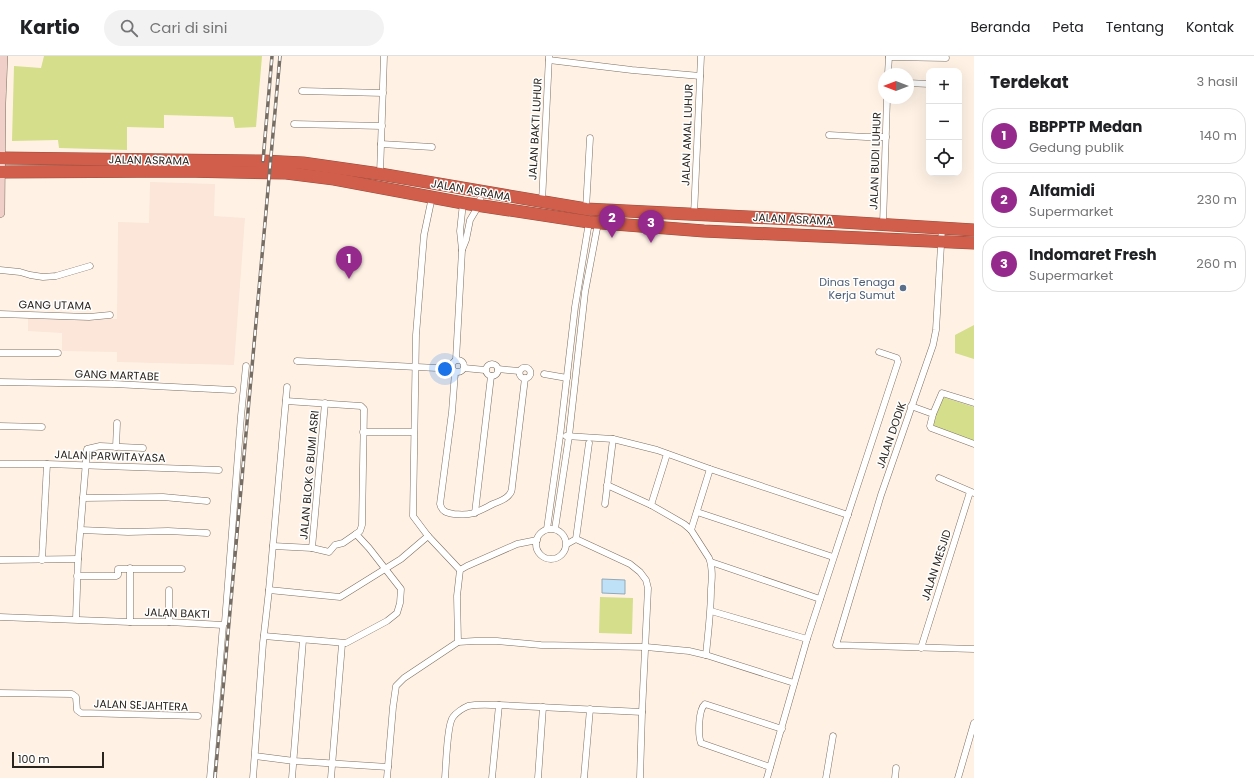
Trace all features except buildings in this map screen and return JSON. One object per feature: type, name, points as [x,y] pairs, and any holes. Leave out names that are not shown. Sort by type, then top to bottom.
[{"type":"highway","name":"JALAN ASRAMA","points":[[0,158],[271,161],[303,163],[380,174],[586,209],[974,230]]},
{"type":"highway","name":"JALAN ASRAMA","points":[[0,172],[183,171],[286,173],[334,179],[430,202],[479,205],[593,223],[704,231],[974,243]]},
{"type":"street","points":[[0,213],[0,103],[3,56]]},
{"type":"street","points":[[380,174],[384,56]]},
{"type":"street","name":"JALAN AMAL LUHUR","points":[[694,215],[700,56]]},
{"type":"street","points":[[888,68],[889,57],[946,58]]},
{"type":"street","points":[[549,58],[632,70],[700,76]]},
{"type":"street","name":"JALAN BAKTI LUHUR","points":[[542,202],[549,58]]},
{"type":"street","points":[[914,83],[926,84]]},
{"type":"street","points":[[302,91],[383,93]]},
{"type":"street","name":"JALAN BUDI LUHUR","points":[[883,224],[887,104]]},
{"type":"street","points":[[294,124],[382,126]]},
{"type":"street","points":[[829,134],[886,137]]},
{"type":"street","points":[[586,209],[590,138]]},
{"type":"street","points":[[381,144],[432,147]]},
{"type":"street","points":[[462,250],[466,240],[470,220],[479,205],[482,192]]},
{"type":"street","points":[[430,202],[424,235],[416,335],[413,516],[428,536],[460,570],[457,596],[458,642]]},
{"type":"street","points":[[463,203],[460,231],[462,250],[456,360],[452,364],[455,372],[452,412],[440,504],[443,510],[448,513],[466,515],[475,513],[508,497],[512,491],[525,378]]},
{"type":"street","points":[[462,218],[470,220]]},
{"type":"street","points":[[547,529],[560,436],[577,290],[583,257],[593,223]]},
{"type":"street","points":[[555,529],[569,436],[585,292],[591,258],[593,223]]},
{"type":"street","name":"JALAN DODIK","points":[[921,648],[836,645],[881,495],[911,406],[932,351],[942,228]]},
{"type":"street","points":[[0,270],[20,272],[30,276],[43,277],[56,276],[90,266]]},
{"type":"street","points":[[577,290],[585,292]]},
{"type":"street","name":"GANG UTAMA","points":[[0,314],[89,317],[110,315]]},
{"type":"street","points":[[767,778],[807,639],[898,362],[897,358],[879,352]]},
{"type":"street","points":[[0,353],[58,354]]},
{"type":"street","points":[[456,360],[462,362],[464,368]]},
{"type":"street","points":[[297,361],[437,368]]},
{"type":"street","points":[[485,370],[491,363],[497,366],[498,369],[520,372]]},
{"type":"street","points":[[223,625],[225,622],[240,416],[246,366]]},
{"type":"street","points":[[520,372],[524,367],[529,369],[530,375],[525,378]]},
{"type":"street","points":[[455,372],[460,372],[464,368],[485,370]]},
{"type":"street","points":[[491,376],[498,372],[498,369]]},
{"type":"street","points":[[485,370],[488,375],[491,376]]},
{"type":"street","points":[[520,372],[521,376],[525,378]]},
{"type":"street","points":[[544,374],[567,378]]},
{"type":"street","points":[[475,513],[491,376]]},
{"type":"street","name":"GANG MARTABE","points":[[0,382],[114,384],[233,390]]},
{"type":"street","points":[[253,778],[264,636],[287,387]]},
{"type":"street","points":[[974,403],[942,393],[932,414],[930,426],[931,428],[974,444]]},
{"type":"street","points":[[273,546],[312,548],[329,552],[335,544],[343,543],[360,531],[362,525],[364,411],[362,407],[286,401]]},
{"type":"street","name":"JALAN BLOK G BUMI ASRI","points":[[312,548],[325,403]]},
{"type":"street","points":[[911,406],[932,414]]},
{"type":"street","points":[[116,447],[117,423]]},
{"type":"street","points":[[0,426],[42,427]]},
{"type":"street","points":[[363,432],[414,432]]},
{"type":"street","points":[[560,436],[613,439],[657,450],[848,515]]},
{"type":"street","points":[[605,504],[613,439]]},
{"type":"street","points":[[576,539],[588,443]]},
{"type":"street","points":[[76,619],[78,559],[88,448],[100,446],[143,448]]},
{"type":"street","points":[[651,505],[667,454]]},
{"type":"street","name":"JALAN PARWITAYASA","points":[[0,464],[86,465],[220,470]]},
{"type":"street","points":[[42,560],[47,464]]},
{"type":"street","points":[[692,530],[710,469]]},
{"type":"street","points":[[939,478],[972,492]]},
{"type":"street","points":[[607,485],[651,505],[692,530],[711,562],[711,611],[706,655]]},
{"type":"street","name":"JALAN MESJID","points":[[921,648],[972,492]]},
{"type":"street","points":[[83,498],[163,497],[207,501]]},
{"type":"street","points":[[698,512],[833,557]]},
{"type":"street","points":[[547,529],[555,529],[564,535],[566,539],[563,554],[554,559],[545,557],[538,550],[537,540],[542,532],[547,529]]},
{"type":"street","points":[[81,530],[207,533]]},
{"type":"street","points":[[264,636],[342,644],[350,642],[387,621],[397,613],[400,603],[401,589],[356,534]]},
{"type":"street","points":[[269,590],[340,597],[401,560],[428,536]]},
{"type":"street","points":[[566,544],[576,539]]},
{"type":"street","points":[[576,539],[630,564],[640,572],[646,580],[648,588],[640,778]]},
{"type":"street","points":[[460,570],[517,544],[537,540]]},
{"type":"street","points":[[0,560],[78,559]]},
{"type":"street","points":[[711,562],[820,599]]},
{"type":"street","points":[[78,576],[116,576],[118,575],[118,569],[130,568],[182,569]]},
{"type":"street","points":[[130,568],[130,622]]},
{"type":"street","points":[[169,590],[169,622]]},
{"type":"street","points":[[711,611],[807,639]]},
{"type":"street","name":"JALAN BAKTI","points":[[0,617],[223,625],[210,778]]},
{"type":"street","points":[[292,778],[303,640]]},
{"type":"street","points":[[387,778],[396,686],[404,678],[458,642],[475,641],[541,645],[646,647],[689,651],[794,683]]},
{"type":"street","points":[[331,778],[342,644]]},
{"type":"street","points":[[921,648],[974,649]]},
{"type":"street","name":"JALAN SEJAHTERA","points":[[0,693],[72,694],[76,697],[77,709],[81,713],[198,716]]},
{"type":"street","points":[[770,766],[701,743],[699,736],[702,706],[705,704],[782,729]]},
{"type":"street","points":[[445,778],[448,738],[452,718],[467,706],[499,705],[642,712]]},
{"type":"street","points":[[492,778],[499,705]]},
{"type":"street","points":[[538,778],[543,707]]},
{"type":"street","points":[[584,778],[590,709]]},
{"type":"street","points":[[958,778],[974,723]]},
{"type":"street","points":[[826,778],[833,736]]},
{"type":"street","points":[[255,756],[294,761],[388,767]]},
{"type":"street","points":[[895,778],[896,768]]},
{"type":"shaded area","points":[[150,182],[215,184],[214,216],[245,218],[234,365],[117,362],[117,352],[62,351],[62,333],[28,331],[28,316],[117,319],[118,222],[149,223]]},
{"type":"green space","points":[[44,56],[262,56],[256,127],[235,128],[233,117],[164,115],[164,128],[127,127],[127,150],[59,148],[58,140],[12,141],[14,66],[41,68]]},
{"type":"green space","points":[[974,325],[974,359],[955,353],[955,335]]},
{"type":"green space","points":[[943,397],[974,407],[974,441],[932,427]]},
{"type":"green space","points":[[600,597],[633,598],[632,634],[599,633]]},
{"type":"water","points":[[602,579],[625,580],[625,594],[602,593]]},
{"type":"railway","points":[[263,161],[272,56]]},
{"type":"railway","points":[[215,778],[280,56]]},
{"type":"place","name":"Alfamidi","points":[[612,238]]},
{"type":"place","name":"Indomaret Fresh","points":[[651,243]]},
{"type":"place","name":"BBPPTP Medan","points":[[349,279]]},
{"type":"place","name":"Dinas Tenaga Kerja Sumut","points":[[903,288]]}]
